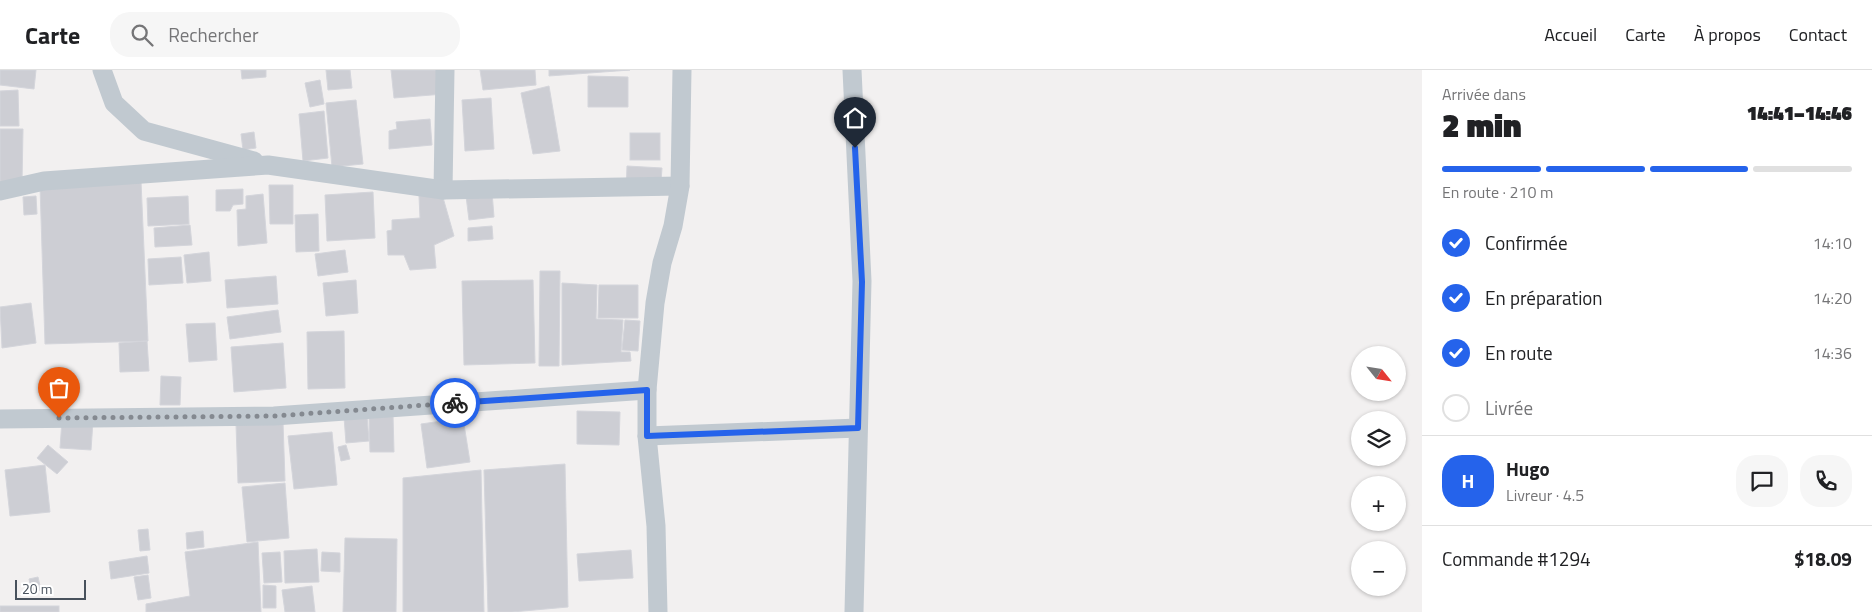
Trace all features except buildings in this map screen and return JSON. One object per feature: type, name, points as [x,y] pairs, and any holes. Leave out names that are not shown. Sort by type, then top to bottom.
[{"type":"street","points":[[102,70],[114,103],[144,131],[268,165],[443,190],[680,186]]},
{"type":"street","points":[[443,190],[445,70]]},
{"type":"street","points":[[658,612],[656,526],[647,436],[647,390],[655,303],[662,263],[673,226],[680,186],[682,70]]},
{"type":"street","points":[[852,70],[862,282],[854,612]]},
{"type":"street","points":[[0,191],[44,181],[268,165]]},
{"type":"street","points":[[0,419],[274,416],[647,390]]},
{"type":"street","points":[[647,436],[858,428]]},
{"type":"way so far","points":[[59,418],[274,416],[455,403]]},
{"type":"route","points":[[455,403],[647,390],[647,436],[858,428],[862,282],[855,148]]}]
